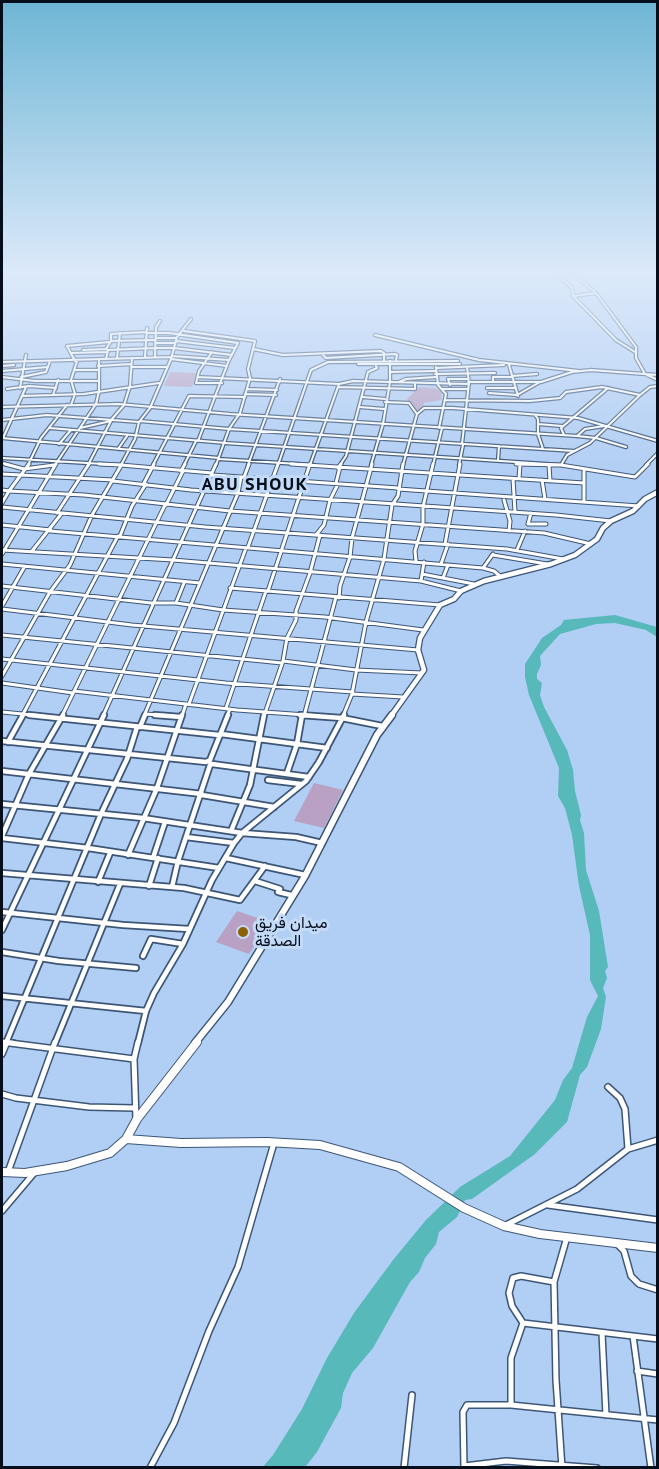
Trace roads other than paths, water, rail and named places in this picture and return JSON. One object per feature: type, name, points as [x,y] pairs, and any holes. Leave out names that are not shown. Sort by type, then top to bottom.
[{"type":"street","points":[[106,360],[110,341]]},
{"type":"street","points":[[232,355],[174,348],[146,341],[110,341],[67,346],[76,361],[71,380],[75,394],[61,416],[39,442],[32,459],[2,505],[57,513],[189,526],[517,550],[562,559]]},
{"type":"street","points":[[117,341],[117,358]]},
{"type":"street","points":[[126,358],[125,348],[128,341]]},
{"type":"street","points":[[145,357],[146,341]]},
{"type":"street","points":[[71,352],[145,348],[160,341]]},
{"type":"street","points":[[155,343],[168,341]]},
{"type":"street","points":[[2,676],[50,592],[66,570],[92,515],[104,498],[136,435],[140,421],[150,408],[176,341]]},
{"type":"street","points":[[182,341],[235,348]]},
{"type":"street","points":[[190,350],[199,341]]},
{"type":"street","points":[[214,341],[237,343],[217,396],[150,538],[60,718],[29,774],[2,837],[219,868]]},
{"type":"street","points":[[215,346],[218,341]]},
{"type":"street","points":[[2,930],[75,779],[219,459],[230,429],[239,415],[250,378],[248,369],[255,342],[245,341]]},
{"type":"street","points":[[398,341],[507,365],[579,371],[628,371],[657,375]]},
{"type":"street","points":[[617,341],[633,349],[645,374],[657,380]]},
{"type":"street","points":[[631,341],[636,347],[636,354]]},
{"type":"street","points":[[99,342],[101,349]]},
{"type":"street","points":[[155,343],[155,357]]},
{"type":"street","points":[[253,349],[283,355],[381,351],[384,361]]},
{"type":"street","points":[[71,352],[107,350]]},
{"type":"street","points":[[87,352],[87,361]]},
{"type":"street","points":[[212,352],[196,383],[222,383]]},
{"type":"street","points":[[335,352],[339,362]]},
{"type":"street","points":[[348,352],[354,356]]},
{"type":"street","points":[[322,354],[324,357],[396,355],[399,362]]},
{"type":"street","points":[[20,387],[26,355]]},
{"type":"street","points":[[347,356],[350,362]]},
{"type":"street","points":[[2,364],[145,357],[229,360]]},
{"type":"street","points":[[171,357],[227,366]]},
{"type":"street","points":[[57,513],[90,463],[96,447],[112,420],[124,405],[130,386],[132,358]]},
{"type":"street","points":[[399,362],[411,364],[430,358],[459,363],[467,368],[507,365]]},
{"type":"street","points":[[2,552],[55,465],[96,404],[99,391],[99,360]]},
{"type":"street","points":[[480,360],[480,368]]},
{"type":"street","points":[[20,378],[46,372],[50,361]]},
{"type":"street","points":[[375,364],[384,361],[390,363]]},
{"type":"street","points":[[128,855],[157,788],[181,717],[188,704],[230,588],[274,478],[305,381],[316,366],[324,362],[459,363]]},
{"type":"street","points":[[287,773],[320,664],[342,576],[350,557],[352,538],[369,470],[376,454],[377,439],[383,424],[385,400],[390,382],[390,363]]},
{"type":"street","points":[[398,382],[427,377],[459,363]]},
{"type":"street","points":[[2,364],[14,365]]},
{"type":"street","points":[[231,831],[245,801],[266,712],[275,687],[287,638],[296,620],[295,615],[310,573],[318,535],[324,525],[337,483],[339,467],[356,422],[368,372],[377,368],[375,364]]},
{"type":"street","points":[[411,364],[413,372]]},
{"type":"street","points":[[416,561],[415,551],[423,524],[423,507],[429,490],[446,394],[438,385],[435,373],[437,364]]},
{"type":"street","points":[[507,365],[518,400]]},
{"type":"street","points":[[75,370],[131,366],[167,368]]},
{"type":"street","points":[[535,366],[540,382]]},
{"type":"street","points":[[2,371],[48,367]]},
{"type":"street","points":[[493,381],[494,367]]},
{"type":"street","points":[[441,564],[447,544],[450,509],[465,429],[467,368]]},
{"type":"street","points":[[489,393],[517,395],[540,382],[579,371]]},
{"type":"street","points":[[390,372],[512,376],[537,374]]},
{"type":"street","points":[[426,372],[429,384]]},
{"type":"street","points":[[2,376],[98,381]]},
{"type":"street","points":[[198,376],[280,379],[388,388],[415,388],[415,383]]},
{"type":"street","points":[[2,1054],[4,1043],[75,881],[101,814],[116,785],[138,727],[152,700],[189,606],[238,493],[280,379]]},
{"type":"street","points":[[53,395],[58,380]]},
{"type":"street","points":[[339,385],[353,381],[438,385],[493,381],[540,382]]},
{"type":"street","points":[[482,382],[489,393],[489,400]]},
{"type":"street","points":[[22,396],[75,394],[159,383]]},
{"type":"street","points":[[172,887],[178,861],[202,795],[209,763],[220,735],[234,683],[253,635],[292,514],[339,385]]},
{"type":"street","points":[[2,386],[9,386],[7,388],[56,388]]},
{"type":"street","points":[[561,465],[565,456],[596,438],[640,395],[650,387],[657,386]]},
{"type":"street","points":[[26,387],[2,438],[219,459],[584,483]]},
{"type":"street","points":[[445,400],[560,398],[566,392],[608,387],[640,395]]},
{"type":"street","points":[[538,424],[563,426],[608,387]]},
{"type":"street","points":[[487,388],[516,388]]},
{"type":"street","points":[[441,389],[468,389]]},
{"type":"street","points":[[8,742],[119,536],[190,396],[276,393]]},
{"type":"street","points":[[363,397],[410,403],[417,414]]},
{"type":"street","points":[[2,406],[124,405],[239,415],[577,436],[596,438],[626,447]]},
{"type":"street","points":[[360,407],[384,409]]},
{"type":"street","points":[[137,1119],[134,1108],[136,1074],[134,1059],[146,1011],[164,973],[183,944],[219,868],[234,843],[242,833],[309,777],[327,748],[353,693],[366,622],[384,559],[392,505],[397,500],[408,441],[417,414],[424,408],[442,408],[574,418],[657,441]]},
{"type":"street","points":[[534,414],[543,449]]},
{"type":"street","points":[[2,420],[61,416],[86,417],[201,427],[574,451]]},
{"type":"street","points":[[79,429],[112,420]]},
{"type":"street","points":[[563,426],[561,428],[564,435]]},
{"type":"street","points":[[577,436],[585,429],[608,426]]},
{"type":"street","points":[[50,428],[127,435],[170,436],[197,441],[285,448],[561,465],[635,477],[657,453]]},
{"type":"street","points":[[59,444],[71,429]]},
{"type":"street","points":[[118,449],[127,435]]},
{"type":"street","points":[[498,461],[499,447]]},
{"type":"street","points":[[2,458],[121,465],[305,482],[639,506]]},
{"type":"street","points":[[8,466],[12,458]]},
{"type":"street","points":[[2,463],[24,469],[55,465]]},
{"type":"street","points":[[519,479],[520,464]]},
{"type":"street","points":[[549,465],[550,481]]},
{"type":"street","points":[[584,469],[584,502]]},
{"type":"street","points":[[2,474],[113,480],[238,493],[531,513],[610,521]]},
{"type":"street","points":[[513,479],[515,512]]},
{"type":"street","points":[[542,480],[545,499]]},
{"type":"street","points":[[2,490],[230,511],[525,531],[555,534],[591,544]]},
{"type":"street","points":[[120,884],[108,918],[44,1068],[5,1172],[35,1172],[67,1166],[110,1153],[126,1139],[137,1119],[228,1002],[305,876],[382,726],[425,667],[418,650],[423,630],[440,605],[476,584],[576,555],[591,544],[610,521],[639,506],[657,492]]},
{"type":"street","points":[[504,500],[510,520],[508,531]]},
{"type":"street","points":[[31,551],[50,531],[62,513]]},
{"type":"street","points":[[531,513],[528,524],[546,524]]},
{"type":"street","points":[[2,525],[216,546],[483,568],[494,571],[501,578]]},
{"type":"street","points":[[517,550],[525,531]]},
{"type":"street","points":[[483,568],[496,548]]},
{"type":"street","points":[[2,552],[31,551],[173,560],[421,581],[461,591]]},
{"type":"street","points":[[493,555],[551,564]]},
{"type":"street","points":[[421,581],[424,562]]},
{"type":"street","points":[[2,564],[131,575],[200,584]]},
{"type":"street","points":[[443,578],[448,565]]},
{"type":"street","points":[[25,566],[2,607],[108,622],[418,650]]},
{"type":"street","points":[[422,574],[476,584]]},
{"type":"street","points":[[176,603],[184,583]]},
{"type":"street","points":[[2,586],[176,603],[223,610],[332,618],[423,630]]},
{"type":"street","points":[[230,588],[440,605]]},
{"type":"street","points":[[2,635],[243,659],[320,664],[356,670],[422,673]]},
{"type":"street","points":[[2,659],[275,687],[403,697]]},
{"type":"street","points":[[2,683],[303,716],[342,718],[382,726]]},
{"type":"street","points":[[2,712],[327,748]]},
{"type":"street","points":[[145,714],[181,717]]},
{"type":"street","points":[[2,741],[209,763],[309,777]]},
{"type":"street","points":[[2,771],[157,788],[274,807]]},
{"type":"street","points":[[268,780],[302,784]]},
{"type":"street","points":[[2,804],[143,818],[242,833],[296,837],[322,843]]},
{"type":"street","points":[[148,886],[165,822]]},
{"type":"street","points":[[186,837],[234,843]]},
{"type":"street","points":[[98,882],[110,853]]},
{"type":"street","points":[[226,858],[305,876]]},
{"type":"street","points":[[2,873],[75,881],[172,887],[240,900],[265,866]]},
{"type":"street","points":[[255,881],[280,889],[278,892],[291,896]]},
{"type":"street","points":[[2,912],[189,929]]},
{"type":"street","points":[[143,956],[150,939],[183,944]]},
{"type":"street","points":[[2,952],[136,968]]},
{"type":"street","points":[[2,996],[146,1011]]},
{"type":"street","points":[[4,1043],[134,1059]]},
{"type":"street","points":[[608,1087],[620,1098],[626,1109],[628,1149]]},
{"type":"street","points":[[2,1094],[16,1098],[89,1107],[134,1108]]},
{"type":"street","points":[[126,1139],[182,1143],[274,1142],[320,1145],[399,1167],[464,1208],[504,1226],[615,1244],[657,1248]]},
{"type":"street","points":[[504,1226],[526,1212],[547,1205],[584,1184],[628,1149],[656,1141]]},
{"type":"street","points":[[150,1467],[174,1423],[209,1331],[238,1267],[274,1142]]},
{"type":"street","points":[[2,1211],[35,1172]]},
{"type":"street","points":[[547,1205],[657,1220]]},
{"type":"street","points":[[562,1465],[554,1282],[567,1237]]},
{"type":"street","points":[[615,1244],[624,1251],[631,1276],[639,1284],[657,1290]]},
{"type":"street","points":[[554,1282],[521,1276],[513,1278],[509,1293],[512,1306],[523,1323],[657,1339]]},
{"type":"street","points":[[512,1405],[511,1358],[523,1323]]},
{"type":"street","points":[[602,1333],[606,1415]]},
{"type":"street","points":[[633,1336],[651,1467]]},
{"type":"street","points":[[637,1371],[657,1374]]},
{"type":"street","points":[[404,1467],[412,1395]]},
{"type":"street","points":[[597,1467],[506,1461],[464,1467],[463,1412],[467,1405],[512,1405],[657,1420]]},
{"type":"place","name":"ميدان فريق الصدقة","points":[[243,932]]},
{"type":"district","name":"ABU SHOUK","points":[[255,485]]}]
